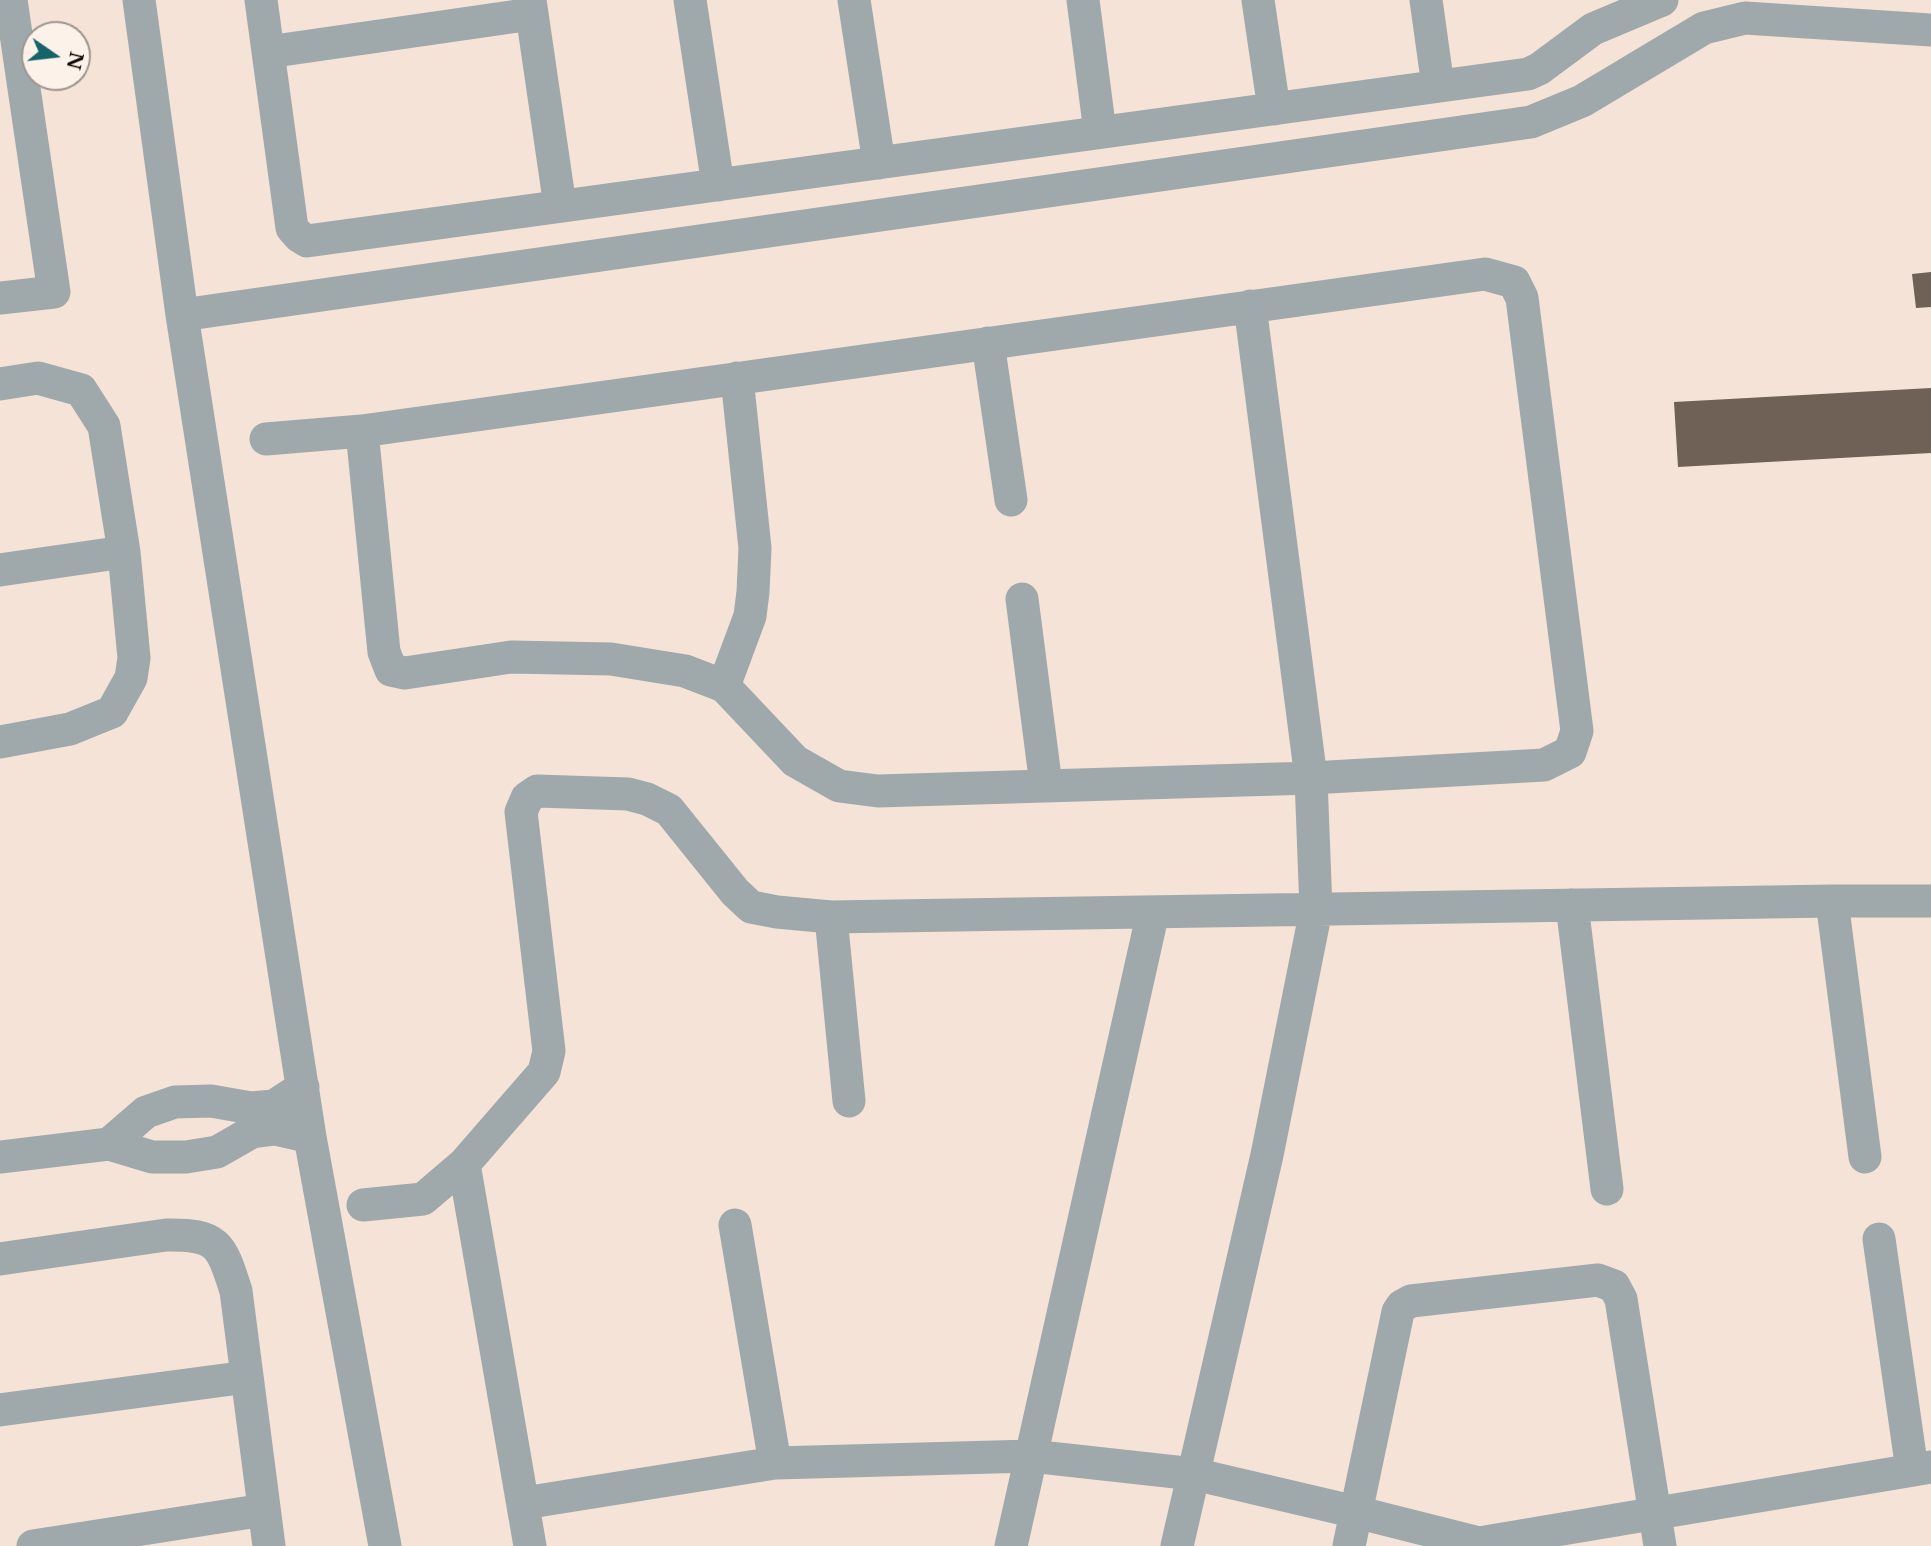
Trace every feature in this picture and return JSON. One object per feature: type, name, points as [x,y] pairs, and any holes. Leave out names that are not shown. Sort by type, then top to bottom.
[{"type":"street","points":[[0,298],[54,292],[12,93],[10,0]]},
{"type":"street","points":[[139,0],[182,315],[310,1137],[385,1546]]},
{"type":"street","points":[[261,0],[292,228],[307,241],[1528,74],[1539,69],[1592,15],[1662,0]]},
{"type":"street","points":[[690,0],[718,185]]},
{"type":"street","points":[[854,0],[878,163]]},
{"type":"street","points":[[1083,0],[1100,132]]},
{"type":"street","points":[[1258,0],[1274,109]]},
{"type":"street","points":[[1426,0],[1438,86]]},
{"type":"street","points":[[268,52],[531,7],[560,206]]},
{"type":"street","points":[[182,315],[1531,122],[1582,101],[1704,28],[1745,18],[1931,30]]},
{"type":"street","points":[[266,439],[362,431],[1485,274],[1514,282],[1522,298],[1577,731],[1570,752],[1545,765],[1311,778],[878,791],[839,786],[794,761],[724,686],[685,671],[611,659],[511,657],[405,673],[391,670],[384,652],[362,431]]},
{"type":"street","points":[[1177,1546],[1266,1155],[1316,910],[1311,778],[1250,306]]},
{"type":"street","points":[[988,344],[1012,500]]},
{"type":"street","points":[[0,384],[38,378],[81,390],[104,426],[124,552],[134,658],[131,678],[112,712],[70,729],[0,742]]},
{"type":"street","points":[[724,686],[750,616],[755,548],[737,378]]},
{"type":"street","points":[[0,570],[124,552]]},
{"type":"street","points":[[1022,599],[1046,785]]},
{"type":"street","points":[[363,1205],[423,1199],[464,1164],[544,1072],[550,1051],[522,812],[527,798],[537,791],[628,794],[647,799],[669,810],[735,892],[751,907],[831,917],[1931,901]]},
{"type":"street","points":[[1832,901],[1865,1157]]},
{"type":"street","points":[[1572,905],[1607,1189]]},
{"type":"street","points":[[1011,1546],[1153,912]]},
{"type":"street","points":[[831,917],[849,1101]]},
{"type":"street","points":[[109,1144],[146,1112],[175,1102],[211,1101],[251,1108],[274,1106],[303,1087]]},
{"type":"street","points":[[0,1157],[109,1144],[152,1157],[186,1157],[217,1152],[252,1132],[275,1129],[310,1137]]},
{"type":"street","points":[[464,1164],[530,1546]]},
{"type":"street","points":[[735,1225],[775,1463]]},
{"type":"street","points":[[0,1259],[166,1235],[192,1234],[209,1240],[225,1255],[236,1291],[269,1546]]},
{"type":"street","points":[[523,1503],[775,1463],[1031,1456],[1194,1475],[1479,1543],[1921,1469],[1880,1239]]},
{"type":"street","points":[[1349,1546],[1398,1312],[1402,1306],[1411,1301],[1598,1280],[1614,1286],[1621,1300],[1660,1546]]},
{"type":"street","points":[[0,1410],[247,1377]]},
{"type":"street","points":[[33,1546],[264,1510]]},
{"type":"building","points":[[1931,272],[1931,307],[1916,308],[1912,274]]},
{"type":"building","points":[[1931,388],[1931,453],[1678,467],[1674,402]]}]
